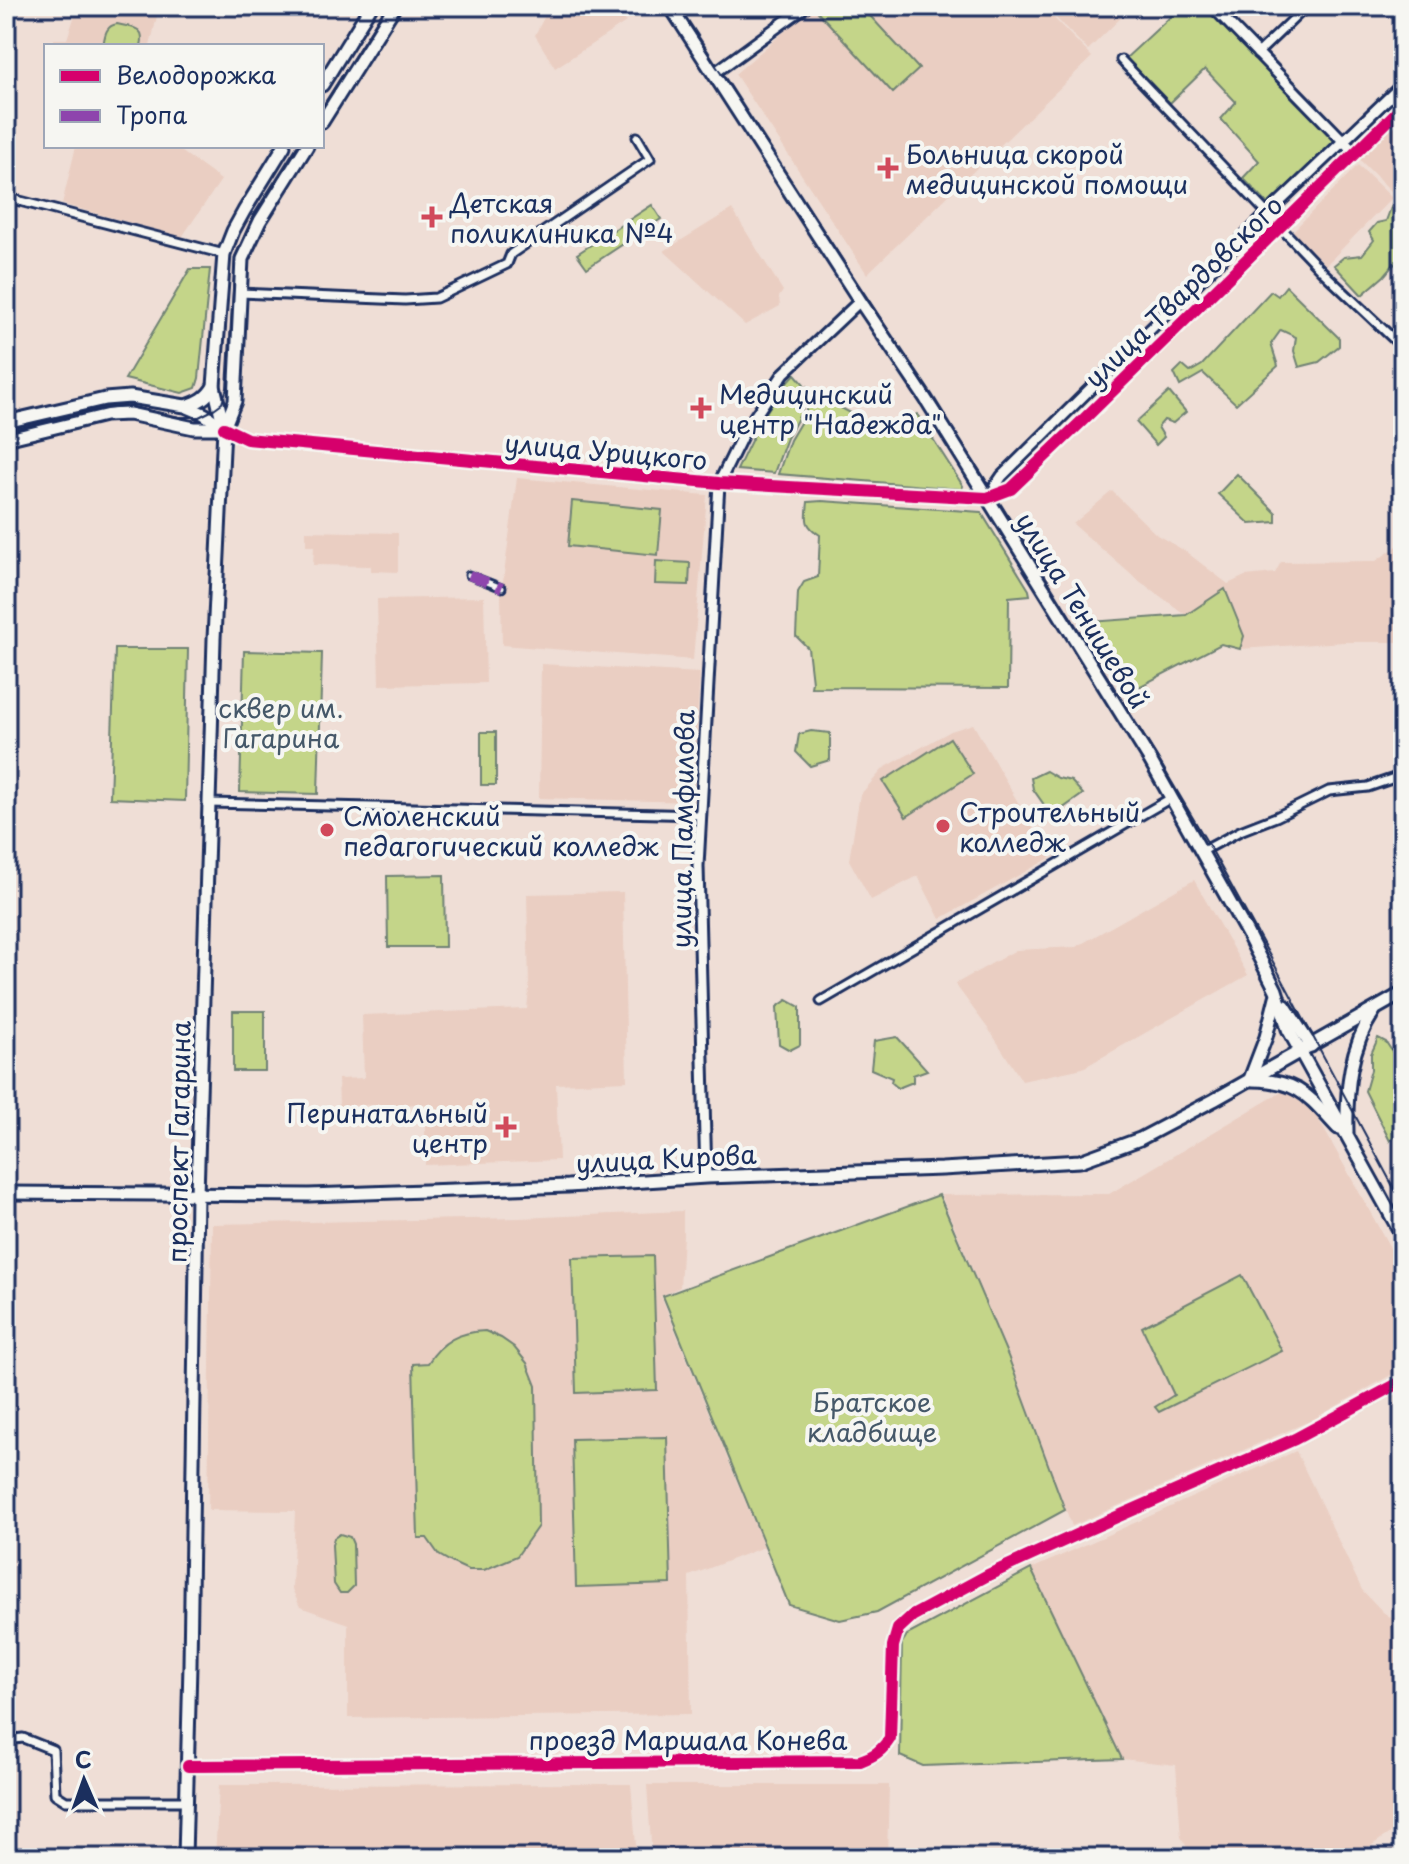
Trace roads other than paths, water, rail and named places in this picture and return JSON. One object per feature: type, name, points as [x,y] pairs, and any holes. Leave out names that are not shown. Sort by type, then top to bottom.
[{"type":"main road","points":[[324,82],[371,6]]},
{"type":"main road","points":[[324,119],[395,6]]},
{"type":"main road","name":"улица Тенишевой","points":[[670,6],[926,399],[1141,746],[1247,933],[1276,990],[1288,1029],[1306,1049],[1347,1137]]},
{"type":"main road","name":"проспект Гагарина","points":[[185,1858],[197,1194],[224,428],[214,386],[224,254],[244,211],[283,148]]},
{"type":"main road","name":"проспект Гагарина","points":[[224,428],[235,401],[242,259],[252,236],[306,148]]},
{"type":"main road","points":[[185,406],[208,396],[214,386]]},
{"type":"main road","points":[[6,422],[105,399],[130,397],[185,406],[224,428]]},
{"type":"main road","points":[[6,439],[105,415],[129,414],[194,428],[224,428]]},
{"type":"main road","points":[[1276,990],[1270,1024],[1250,1080],[1273,1080],[1291,1085],[1306,1094],[1347,1137],[1403,1237]]},
{"type":"main road","name":"улица Кирова","points":[[6,1193],[309,1195],[568,1186],[1080,1161],[1140,1139],[1403,993]]},
{"type":"main road","points":[[1347,1137],[1346,1100],[1354,1052],[1376,1008]]},
{"type":"street","points":[[713,74],[806,6]]},
{"type":"street","points":[[1212,6],[1355,153]]},
{"type":"street","points":[[1257,54],[1307,6]]},
{"type":"street","points":[[1121,60],[1324,273],[1403,348]]},
{"type":"street","name":"улица Твардовского","points":[[987,498],[1002,476],[1403,84]]},
{"type":"street","name":"улица Твардовского","points":[[987,498],[1011,489],[1403,106]]},
{"type":"street","points":[[240,293],[405,300],[436,298],[507,264],[511,254],[650,159],[637,137]]},
{"type":"street","points":[[16,200],[224,254]]},
{"type":"street","name":"улица Урицкого","points":[[719,483],[743,434],[784,373],[860,301]]},
{"type":"street","points":[[1148,333],[1159,346]]},
{"type":"street","name":"улица Урицкого","points":[[224,428],[247,439],[719,483],[987,498]]},
{"type":"street","name":"улица Памфилова","points":[[706,1177],[698,866],[719,483]]},
{"type":"street","points":[[469,575],[502,588]]},
{"type":"street","points":[[1201,852],[1329,791],[1368,787],[1403,775]]},
{"type":"street","points":[[821,1001],[1171,798]]},
{"type":"street","points":[[209,803],[701,815]]},
{"type":"street","name":"проезд Маршала Конева","points":[[188,1766],[860,1761],[874,1756],[890,1738],[893,1646],[898,1629],[912,1616],[988,1575],[1295,1439],[1403,1381]]},
{"type":"street","points":[[6,1740],[23,1738],[53,1750],[55,1794],[66,1801],[187,1801]]},
{"type":"tram line","points":[[324,104],[386,6]]},
{"type":"tram line","points":[[677,6],[984,477],[1157,757],[1210,847],[1403,1205]]},
{"type":"tram line","points":[[6,433],[129,406],[180,417],[199,417],[222,403],[227,388],[235,257],[253,216],[296,148]]},
{"type":"place","name":"Больница скорой медицинской помощи","points":[[888,168]]},
{"type":"place","name":"Детская поликлиника №4","points":[[432,217]]},
{"type":"place","name":"Медицинский центр \"Надежда\"","points":[[701,408]]},
{"type":"place","name":"Строительный колледж","points":[[943,826]]},
{"type":"place","name":"Смоленский педагогический колледж","points":[[327,830]]},
{"type":"place","name":"Перинатальный центр","points":[[506,1127]]},
{"type":"park label","name":"сквер им. Гагарина","points":[[281,722]]},
{"type":"park label","name":"Братское кладбище","points":[[872,1416]]}]
